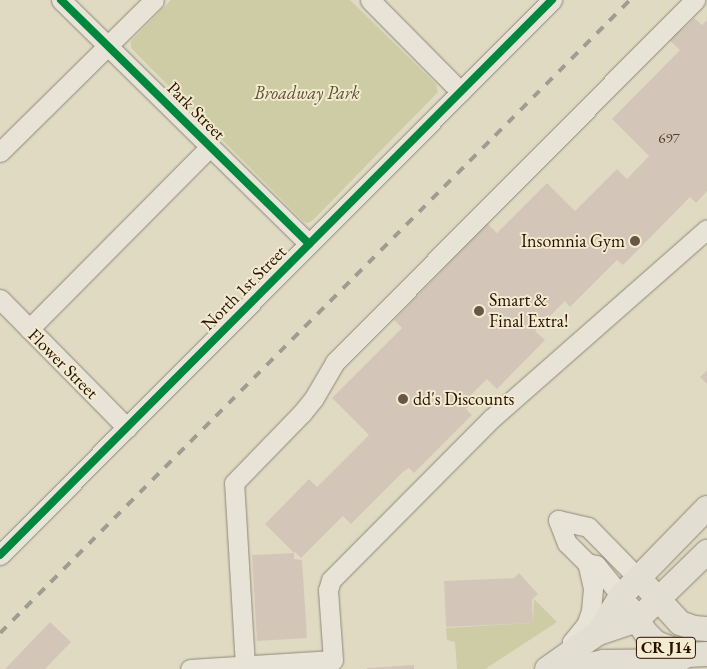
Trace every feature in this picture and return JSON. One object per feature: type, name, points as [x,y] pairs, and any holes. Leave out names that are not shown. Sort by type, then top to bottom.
[{"type":"main road","points":[[572,661],[598,633],[621,596],[707,508]]},
{"type":"main road","points":[[598,633],[637,620],[707,552]]},
{"type":"main road","name":"CR J14","points":[[638,578],[680,623],[694,628],[707,629]]},
{"type":"main road","name":"CR J14","points":[[621,596],[637,620],[656,643],[697,654]]},
{"type":"main road","points":[[547,669],[572,661],[678,661],[697,654]]},
{"type":"street","name":"Park Street","points":[[61,0],[309,244]]},
{"type":"street","points":[[0,152],[154,0]]},
{"type":"street","points":[[370,0],[461,92]]},
{"type":"street","name":"North 1st Street","points":[[0,556],[552,0]]},
{"type":"street","points":[[245,666],[234,482],[302,413],[314,398],[335,362],[695,0]]},
{"type":"street","points":[[29,329],[210,147]]},
{"type":"street","points":[[190,669],[312,665],[332,660],[328,590],[331,580],[492,418],[706,230]]},
{"type":"street","name":"Flower Street","points":[[0,299],[127,428]]},
{"type":"street","points":[[621,596],[596,565],[587,563],[567,543],[558,520],[588,527],[638,578]]},
{"type":"street","points":[[572,661],[572,642],[586,625],[591,611],[593,591],[587,563]]},
{"type":"green space","name":"Broadway Park","points":[[171,0],[350,0],[436,84],[438,92],[313,220],[308,223],[304,222],[131,48],[131,41]]},
{"type":"green space","points":[[534,599],[557,622],[485,669],[457,669],[455,642],[447,640],[446,628],[533,623]]},
{"type":"building","points":[[694,18],[702,25],[707,20],[707,191],[696,203],[690,197],[623,265],[617,260],[570,307],[565,301],[535,331],[545,340],[497,389],[487,379],[470,396],[474,401],[466,409],[472,415],[414,473],[409,468],[404,471],[351,524],[343,516],[301,558],[294,553],[265,524],[309,479],[317,487],[369,435],[332,398],[402,328],[394,320],[487,223],[497,233],[547,183],[575,211],[617,169],[627,179],[649,156],[612,119],[680,50],[666,37],[677,25],[682,30]]},
{"type":"building","points":[[707,370],[707,384],[700,377]]},
{"type":"building","points":[[294,553],[294,559],[302,560],[307,638],[257,641],[252,555]]},
{"type":"building","points":[[519,573],[538,594],[532,600],[533,623],[446,627],[444,581],[514,578]]},
{"type":"building","points":[[50,622],[71,642],[45,669],[5,669]]},
{"type":"building","points":[[414,665],[414,669],[367,669],[367,668]]},
{"type":"railway","points":[[0,633],[630,0]]},
{"type":"cycle path","points":[[61,0],[309,244]]},
{"type":"cycle path","points":[[0,555],[552,0]]},
{"type":"place","name":"Insomnia Gym","points":[[635,241]]},
{"type":"place","name":"Smart & Final Extra!","points":[[479,311]]},
{"type":"place","name":"dd's Discounts","points":[[403,399]]}]
